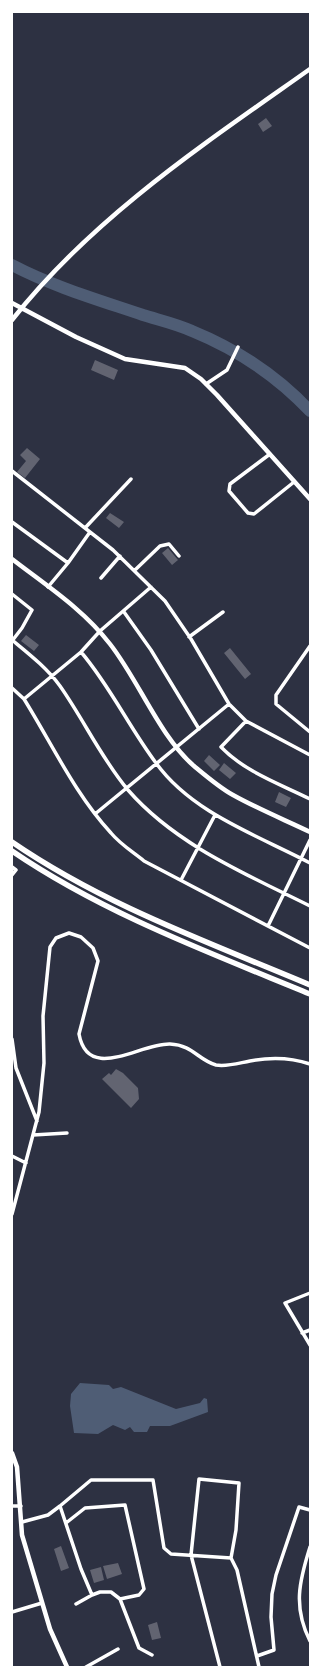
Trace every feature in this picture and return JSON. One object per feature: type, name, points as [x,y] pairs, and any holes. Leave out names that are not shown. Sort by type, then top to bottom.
[{"type":"main road","points":[[12,842],[58,871],[135,912],[310,985]]},
{"type":"main road","points":[[12,851],[90,897],[131,918],[310,994]]},
{"type":"street","points":[[12,320],[51,276],[120,209],[173,166],[310,69]]},
{"type":"street","points":[[12,303],[76,337],[125,359],[185,368],[206,384],[310,499]]},
{"type":"street","points":[[206,384],[227,370],[238,347]]},
{"type":"street","points":[[270,454],[230,484],[229,491],[248,513],[254,514],[294,482]]},
{"type":"street","points":[[12,471],[120,556],[152,587],[165,601],[189,637],[229,704],[246,721],[310,754]]},
{"type":"street","points":[[85,528],[131,479]]},
{"type":"street","points":[[12,522],[68,563]]},
{"type":"street","points":[[48,587],[68,563],[90,532]]},
{"type":"street","points":[[135,570],[160,546],[169,544],[179,556]]},
{"type":"street","points":[[102,578],[120,556]]},
{"type":"street","points":[[12,559],[48,587],[71,602],[100,631],[136,680],[176,747],[194,766],[232,794],[310,832]]},
{"type":"street","points":[[24,699],[81,652],[100,631],[152,587]]},
{"type":"street","points":[[12,594],[32,610],[22,628],[12,640],[30,654],[51,676],[127,789],[147,810],[197,848],[310,906]]},
{"type":"street","points":[[124,612],[151,650],[199,729]]},
{"type":"street","points":[[189,637],[223,612]]},
{"type":"street","points":[[310,646],[276,695],[276,704],[310,732]]},
{"type":"street","points":[[81,652],[98,671],[156,764],[194,802],[310,863]]},
{"type":"street","points":[[12,688],[24,699],[95,814],[111,834],[127,848],[144,861],[310,948]]},
{"type":"street","points":[[95,814],[229,704]]},
{"type":"street","points":[[246,721],[221,747],[231,757],[247,767],[310,798]]},
{"type":"street","points":[[181,880],[215,814]]},
{"type":"street","points":[[268,926],[310,840]]},
{"type":"street","points":[[12,867],[16,870],[12,874]]},
{"type":"street","points":[[12,1214],[37,1121],[44,1062],[43,1016],[50,947],[56,938],[69,933],[81,937],[93,948],[98,961],[79,1034],[81,1044],[88,1054],[97,1058],[108,1059],[156,1045],[172,1044],[189,1048],[216,1065],[227,1065],[274,1057],[292,1059],[310,1064]]},
{"type":"street","points":[[12,1039],[16,1068],[37,1121]]},
{"type":"street","points":[[33,1135],[67,1133]]},
{"type":"street","points":[[12,1156],[26,1163]]},
{"type":"street","points":[[310,1293],[284,1303],[310,1345]]},
{"type":"street","points":[[302,1333],[310,1330]]},
{"type":"street","points":[[12,1455],[17,1467],[22,1535],[50,1629],[67,1667]]},
{"type":"street","points":[[220,1667],[192,1555],[199,1478],[239,1483],[236,1530],[231,1558],[237,1570],[259,1667]]},
{"type":"street","points":[[22,1522],[48,1515],[91,1480],[153,1480],[164,1548],[171,1554],[231,1558]]},
{"type":"street","points":[[66,1524],[85,1508],[125,1505],[144,1589],[140,1595],[120,1599]]},
{"type":"street","points":[[12,1506],[21,1506]]},
{"type":"street","points":[[60,1506],[81,1569],[92,1595]]},
{"type":"street","points":[[257,1656],[274,1650],[271,1610],[276,1575],[299,1507],[310,1510]]},
{"type":"street","points":[[310,1547],[300,1583],[299,1603],[302,1622],[310,1641]]},
{"type":"street","points":[[304,1565],[310,1567]]},
{"type":"street","points":[[76,1604],[100,1592],[111,1592],[120,1599],[139,1648],[152,1655]]},
{"type":"street","points":[[12,1612],[42,1603]]},
{"type":"street","points":[[86,1667],[118,1649]]},
{"type":"water","points":[[80,1383],[109,1385],[113,1389],[121,1387],[176,1409],[200,1403],[204,1398],[207,1399],[208,1412],[170,1426],[150,1426],[147,1432],[134,1432],[130,1427],[125,1430],[113,1425],[98,1434],[74,1433],[70,1406],[71,1394]]},
{"type":"building","points":[[266,118],[272,126],[263,132],[258,124]]},
{"type":"building","points":[[95,360],[118,370],[114,380],[91,370]]},
{"type":"building","points":[[27,448],[40,459],[25,478],[17,472],[26,461],[20,455]]},
{"type":"building","points":[[110,513],[124,522],[119,528],[106,518]]},
{"type":"building","points":[[168,548],[178,560],[172,565],[162,553]]},
{"type":"building","points":[[26,635],[39,645],[34,651],[21,641]]},
{"type":"building","points":[[230,648],[251,674],[245,679],[224,653]]},
{"type":"building","points":[[209,755],[220,765],[214,771],[204,761]]},
{"type":"building","points":[[224,763],[236,773],[230,779],[219,770]]},
{"type":"building","points":[[279,792],[291,798],[286,807],[275,802]]},
{"type":"building","points":[[116,1069],[123,1073],[138,1088],[139,1099],[131,1108],[102,1079],[109,1073],[111,1075]]},
{"type":"building","points":[[61,1546],[69,1568],[61,1571],[54,1549]]},
{"type":"building","points":[[118,1563],[122,1574],[107,1579],[103,1566]]},
{"type":"building","points":[[101,1567],[104,1580],[94,1583],[90,1570]]},
{"type":"building","points":[[157,1622],[161,1638],[152,1640],[148,1625]]},
{"type":"waterway","points":[[12,265],[60,287],[180,326],[208,338],[240,355],[270,375],[310,411]]}]
